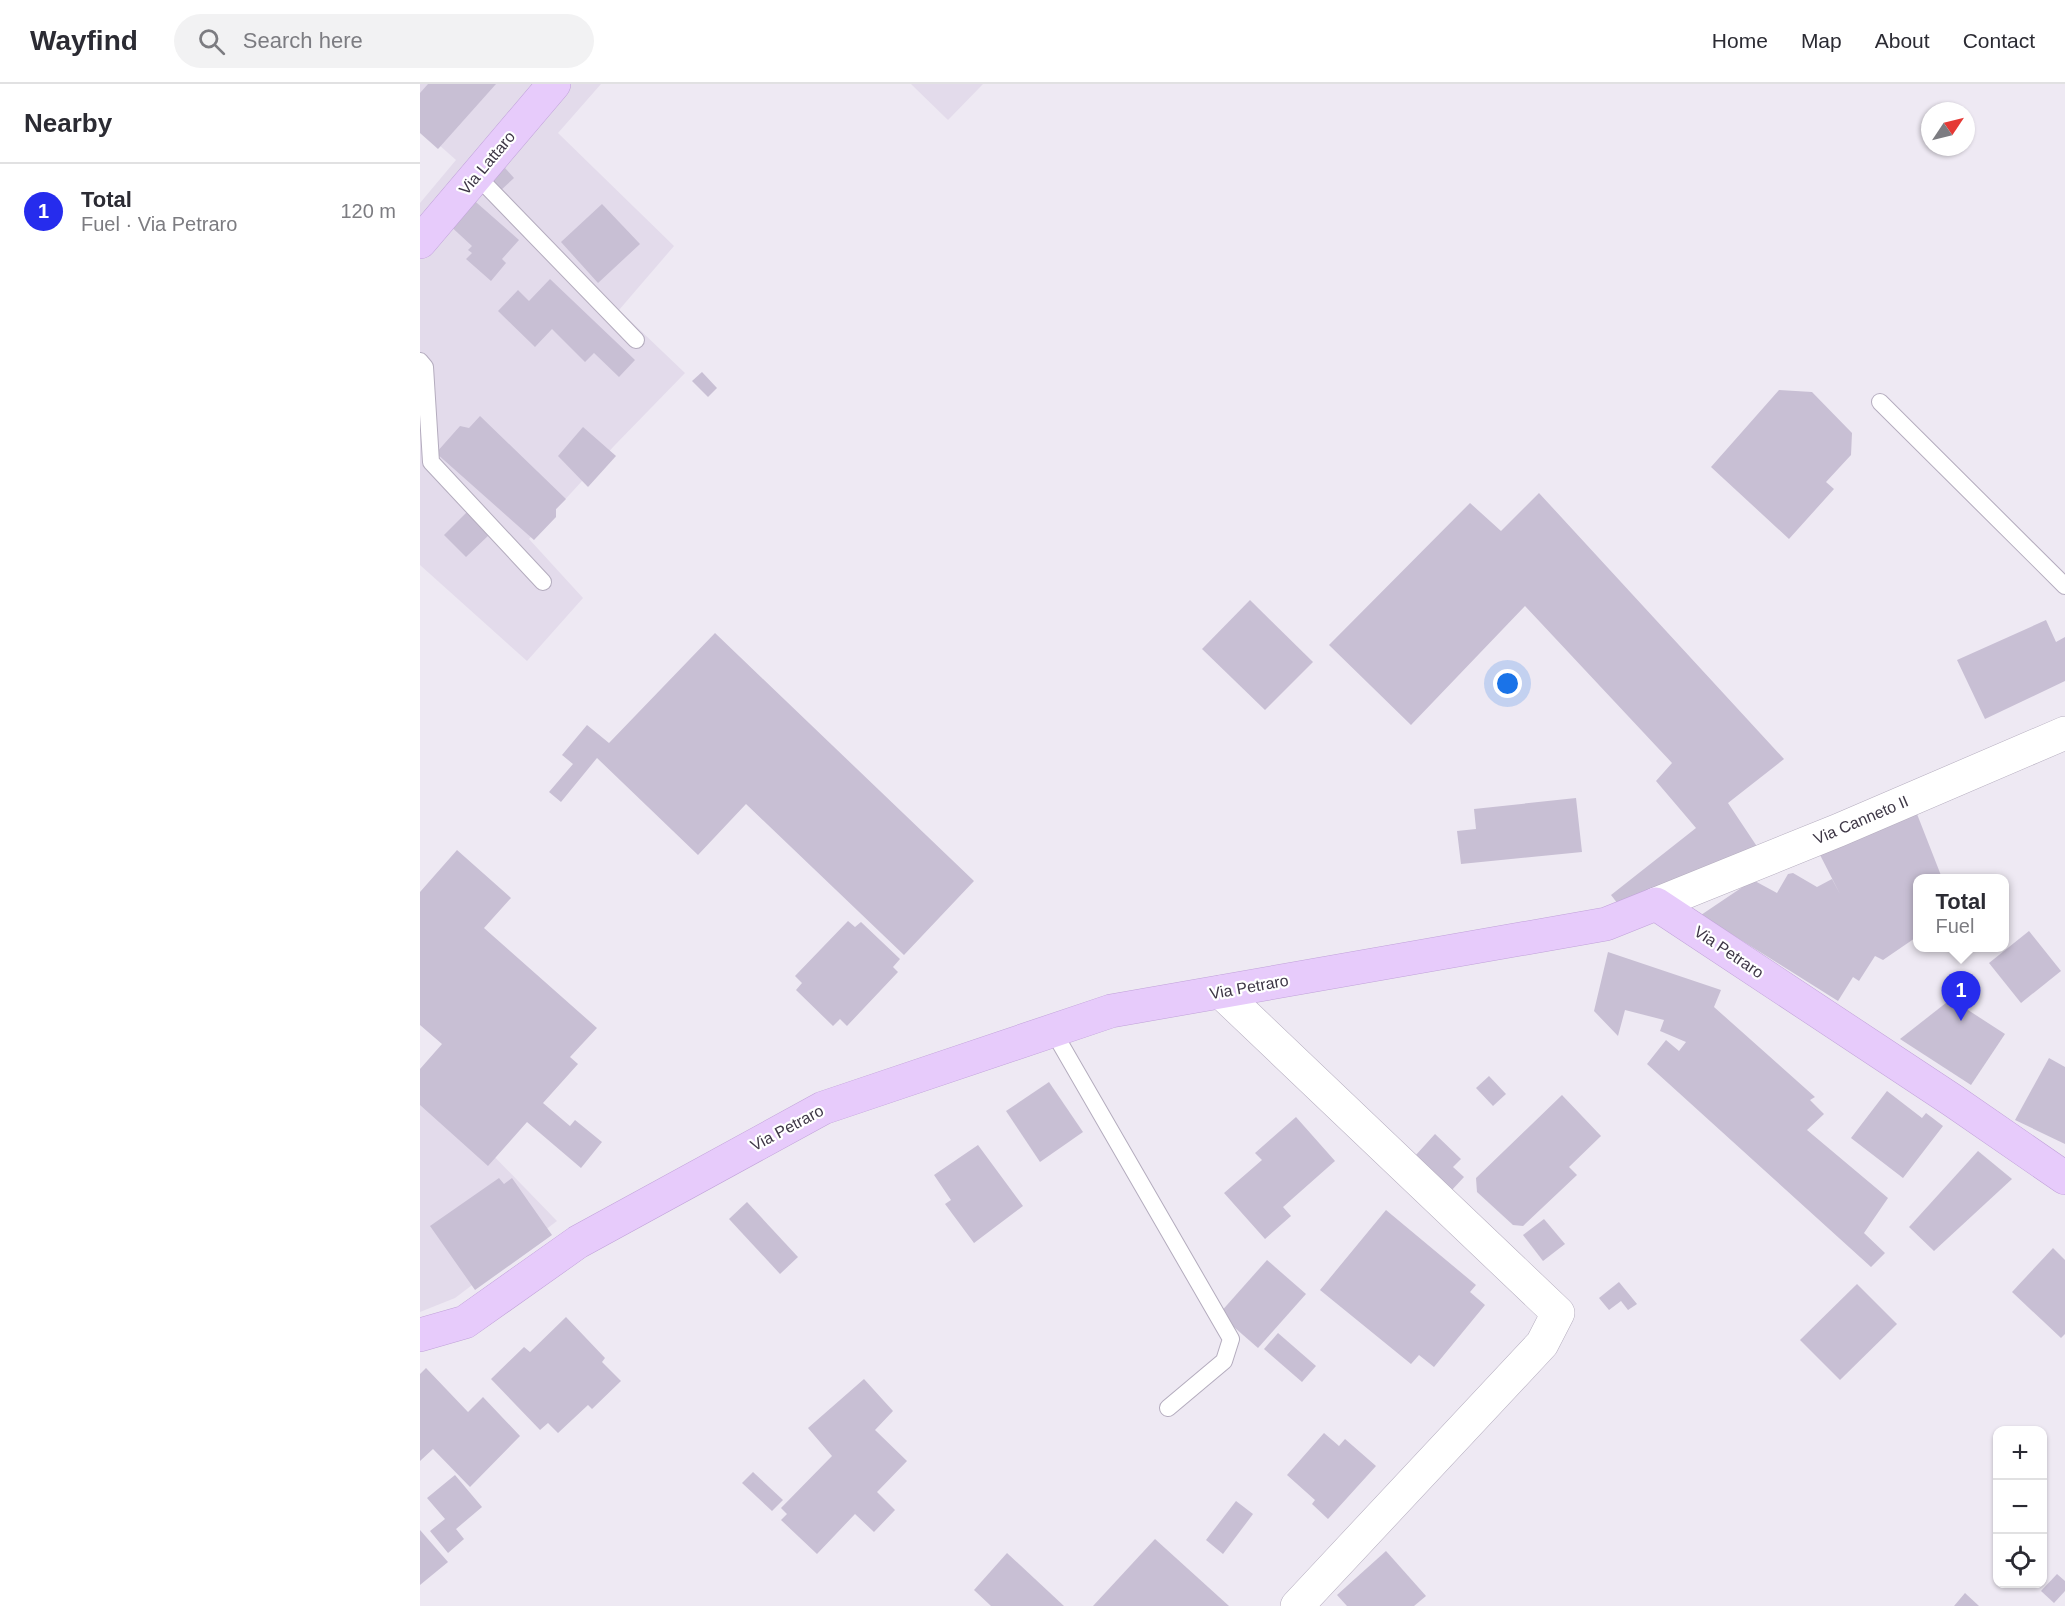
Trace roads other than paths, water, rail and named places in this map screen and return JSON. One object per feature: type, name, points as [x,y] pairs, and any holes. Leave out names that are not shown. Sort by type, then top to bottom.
[{"type":"street","name":"Via Lattaro","points":[[420,242],[554,84]]},
{"type":"street","name":"Via Canneto II","points":[[1656,904],[2065,733]]},
{"type":"street","name":"Via Petraro","points":[[420,1335],[465,1322],[579,1242],[823,1108],[1111,1011],[1606,924],[1656,904],[1952,1100],[2065,1178]]},
{"type":"street","points":[[1221,992],[1558,1313],[1542,1344],[1297,1606]]},
{"type":"lane","points":[[477,176],[636,339]]},
{"type":"lane","points":[[420,361],[425,367],[432,462],[543,582]]},
{"type":"lane","points":[[1881,402],[2065,586]]},
{"type":"lane","points":[[1053,1031],[1231,1339],[1224,1361],[1168,1408]]},
{"type":"place","name":"Total","points":[[1961,1021]]}]
